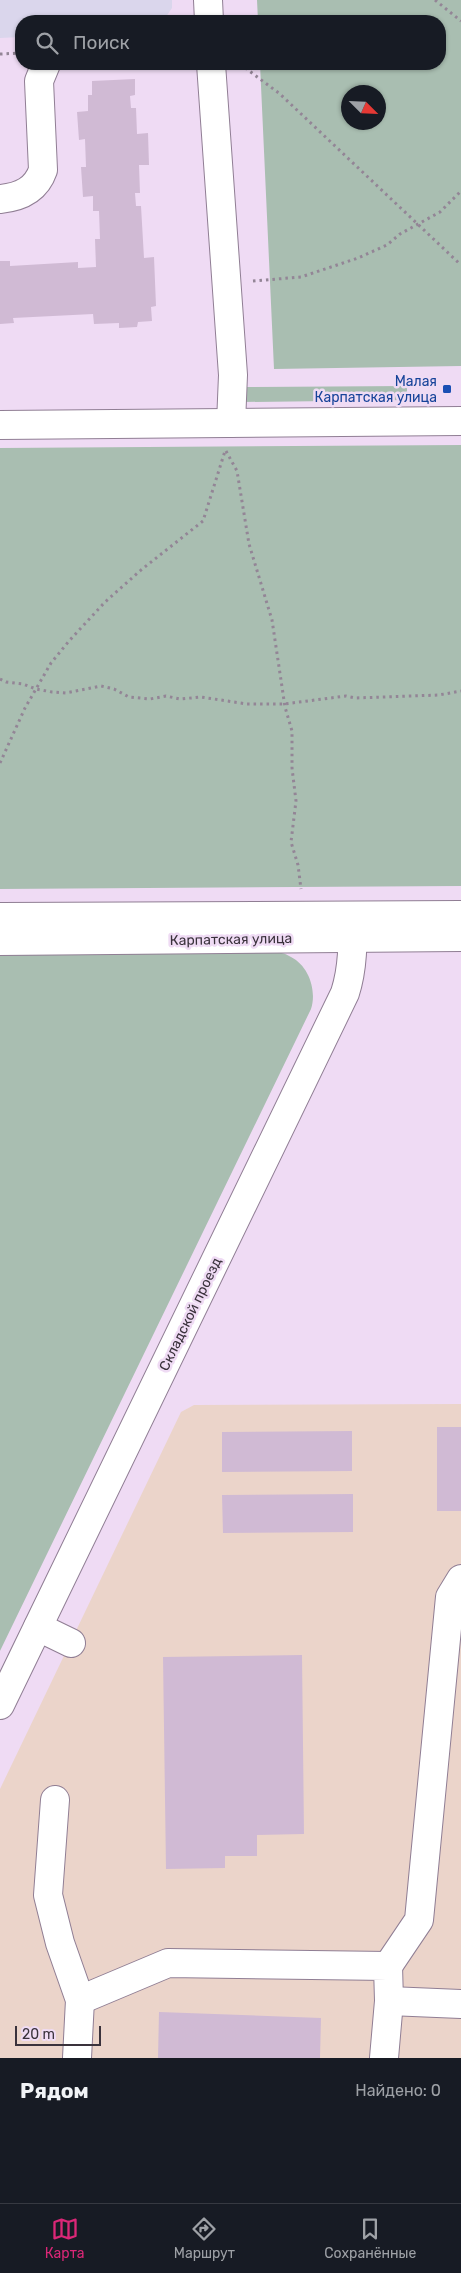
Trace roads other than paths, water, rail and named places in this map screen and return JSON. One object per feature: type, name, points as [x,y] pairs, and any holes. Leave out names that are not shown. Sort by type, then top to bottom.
[{"type":"street","points":[[208,0],[208,15]]},
{"type":"street","points":[[0,199],[27,193],[38,183],[43,170],[39,80],[43,70]]},
{"type":"street","points":[[211,70],[233,375],[231,423]]},
{"type":"street","points":[[0,426],[461,421]]},
{"type":"street","name":"Карпатская улица","points":[[0,942],[352,927],[461,915]]},
{"type":"street","name":"Карпатская улица","points":[[0,917],[302,916],[352,927],[461,937]]},
{"type":"street","name":"Складской проезд","points":[[0,1705],[345,993],[350,978],[352,927]]},
{"type":"street","points":[[384,2058],[389,2000],[388,1966],[419,1920],[450,1597],[461,1579]]},
{"type":"street","points":[[38,1627],[71,1643]]},
{"type":"street","points":[[55,1800],[48,1895],[60,1943],[80,2000],[77,2058]]},
{"type":"street","points":[[80,2000],[168,1963],[388,1966]]},
{"type":"street","points":[[389,2000],[461,2004]]},
{"type":"place","name":"Малая Карпатская улица","points":[[447,389]]}]
